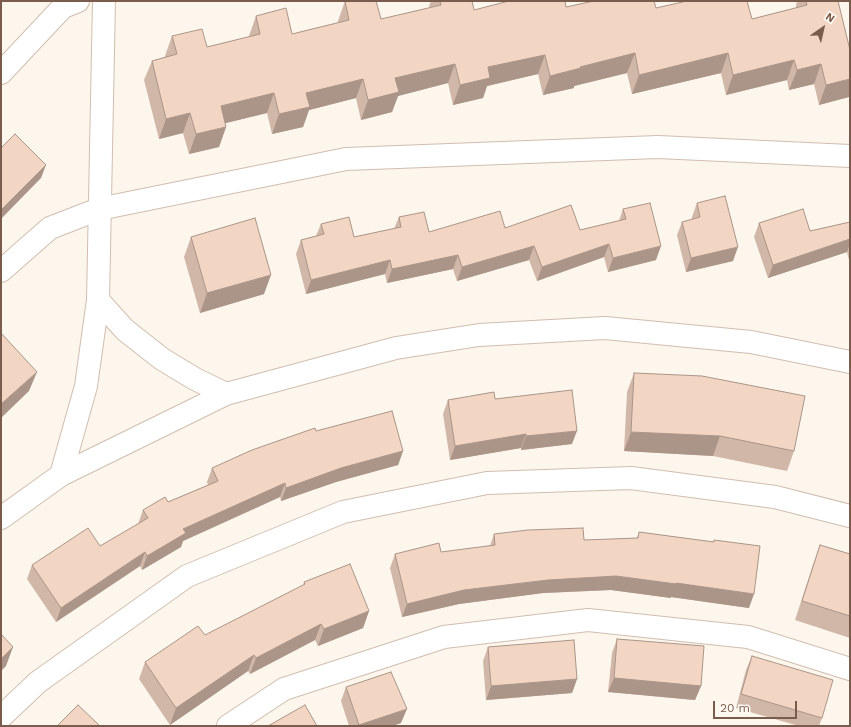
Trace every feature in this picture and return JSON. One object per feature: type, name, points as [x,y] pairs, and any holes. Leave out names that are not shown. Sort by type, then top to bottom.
[{"type":"street","points":[[1,73],[63,7],[78,1]]},
{"type":"street","points":[[61,475],[86,386],[98,300],[104,1]]},
{"type":"street","points":[[1,271],[50,228],[99,209],[346,159],[658,147],[850,156]]},
{"type":"street","points":[[98,300],[124,330],[162,358],[195,379],[226,394]]},
{"type":"street","points":[[1,518],[61,475],[226,394],[396,348],[479,335],[605,328],[751,342],[850,362]]},
{"type":"street","points":[[1,717],[38,682],[187,576],[343,512],[487,483],[631,478],[775,497],[850,516]]},
{"type":"street","points":[[228,726],[284,689],[444,637],[588,620],[748,637],[850,668]]},
{"type":"building","points":[[345,1],[376,1],[381,19],[441,5],[440,1],[472,1],[474,10],[509,1],[565,1],[566,7],[594,1],[654,1],[656,8],[687,1],[747,1],[752,19],[807,5],[806,1],[838,1],[850,50],[850,79],[826,85],[821,64],[797,70],[794,60],[733,75],[728,53],[639,75],[635,53],[550,76],[545,55],[488,67],[490,78],[460,85],[455,64],[395,78],[399,92],[368,100],[363,79],[306,93],[310,107],[279,114],[274,93],[221,106],[226,127],[196,134],[190,113],[166,119],[152,61],[177,54],[172,36],[202,29],[207,47],[260,34],[256,16],[286,8],[292,34],[349,20]]},
{"type":"building","points":[[15,134],[46,165],[1,210],[1,148]]},
{"type":"building","points":[[725,196],[738,247],[691,258],[682,222],[700,217],[697,203]]},
{"type":"building","points":[[650,203],[661,246],[613,258],[609,244],[542,267],[534,246],[462,267],[458,255],[392,269],[390,260],[311,280],[301,240],[324,234],[321,224],[349,217],[354,237],[401,227],[399,217],[424,212],[429,232],[500,211],[505,228],[571,205],[580,230],[626,219],[623,209]]},
{"type":"building","points":[[803,209],[810,231],[850,222],[850,239],[773,265],[759,223]]},
{"type":"building","points":[[255,218],[271,275],[207,293],[191,237]]},
{"type":"building","points":[[1,333],[37,372],[1,404]]},
{"type":"building","points":[[634,373],[702,376],[805,396],[794,451],[720,436],[631,432]]},
{"type":"building","points":[[572,390],[577,431],[526,436],[526,434],[455,446],[448,400],[494,392],[495,399]]},
{"type":"building","points":[[392,411],[403,451],[341,468],[286,488],[285,483],[183,529],[186,533],[147,556],[145,552],[61,608],[32,565],[88,528],[100,546],[148,518],[143,510],[165,497],[168,502],[218,481],[212,468],[252,450],[315,428],[316,431]]},
{"type":"building","points":[[583,528],[584,540],[638,538],[639,532],[714,542],[714,540],[760,546],[754,594],[616,576],[548,580],[464,590],[407,604],[395,554],[439,543],[441,552],[495,545],[494,534],[528,530]]},
{"type":"building","points":[[820,545],[850,554],[850,616],[802,601]]},
{"type":"building","points":[[350,564],[369,611],[324,629],[321,624],[256,658],[254,655],[176,708],[145,662],[198,626],[205,635],[305,584],[304,582]]},
{"type":"building","points":[[1,634],[13,647],[1,659]]},
{"type":"building","points":[[617,639],[704,646],[701,686],[614,678]]},
{"type":"building","points":[[574,640],[577,679],[491,686],[488,647]]},
{"type":"building","points":[[752,656],[833,680],[822,718],[741,694]]},
{"type":"building","points":[[391,672],[407,709],[359,725],[346,687]]},
{"type":"building","points":[[78,705],[100,726],[57,726]]},
{"type":"building","points":[[305,705],[317,726],[268,726]]}]
